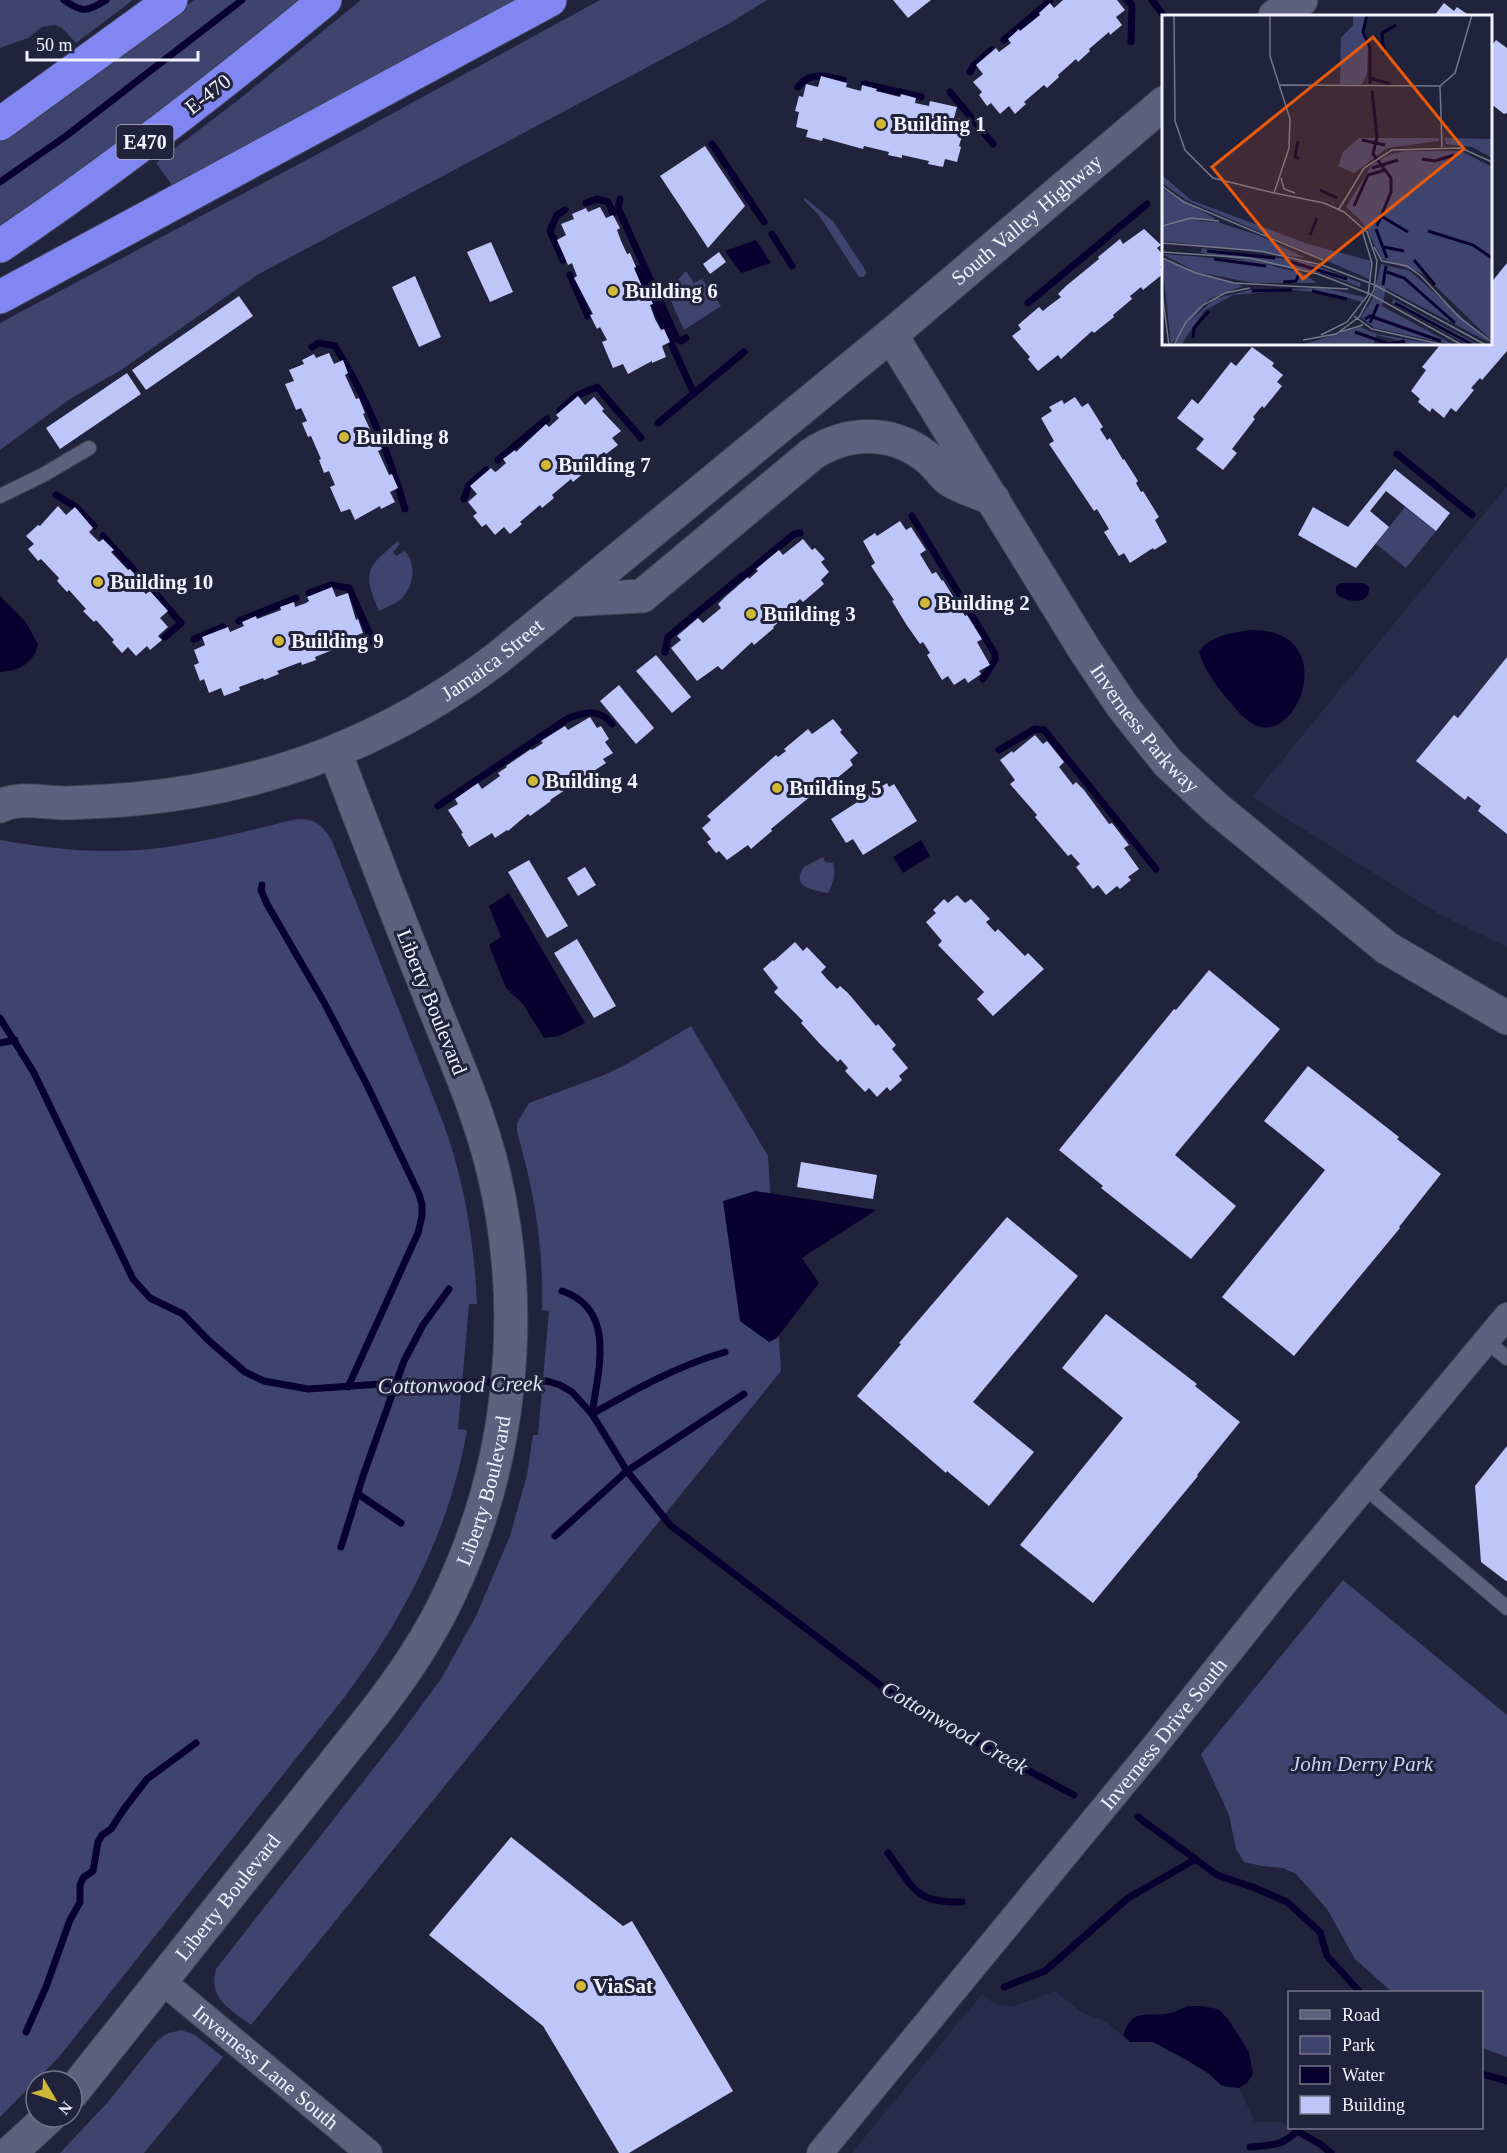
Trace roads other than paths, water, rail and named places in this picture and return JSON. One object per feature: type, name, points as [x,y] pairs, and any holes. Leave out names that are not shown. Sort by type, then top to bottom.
[{"type":"highway","points":[[0,124],[171,0]]},
{"type":"highway","name":"E-470","points":[[0,246],[54,210],[158,133],[325,0]]},
{"type":"highway","points":[[0,297],[550,0]]},
{"type":"main road","points":[[1277,15],[1301,0]]},
{"type":"main road","name":"South Valley Highway","points":[[891,335],[1162,105]]},
{"type":"main road","name":"Inverness Parkway","points":[[891,335],[1100,673],[1142,731],[1177,772],[1221,812],[1387,948],[1507,1018]]},
{"type":"main road","name":"Jamaica Street","points":[[4,799],[101,802],[200,790],[267,776],[335,752],[382,730],[457,687],[492,662],[891,335]]},
{"type":"main road","points":[[569,600],[642,596],[813,454],[845,438],[875,436],[902,442],[925,455],[948,478],[993,499]]},
{"type":"main road","name":"Liberty Boulevard","points":[[84,2077],[373,1715],[417,1653],[448,1597],[471,1545],[489,1488],[501,1433],[507,1382],[510,1307],[507,1247],[493,1172],[480,1125],[335,752]]},
{"type":"main road","points":[[10,2153],[36,2129]]},
{"type":"street","name":"Inverness Drive South","points":[[820,2153],[1154,1748],[1275,1594],[1507,1316]]},
{"type":"street","name":"Inverness Lane South","points":[[162,1982],[369,2153]]},
{"type":"lane","points":[[0,496],[43,475],[89,448]]},
{"type":"lane","points":[[1486,1341],[1507,1358]]},
{"type":"lane","points":[[1364,1487],[1507,1608]]},
{"type":"water","points":[[756,240],[771,263],[741,273],[725,251]]},
{"type":"water","points":[[1340,583],[1364,583],[1369,587],[1368,593],[1362,600],[1350,601],[1336,593],[1336,587]]},
{"type":"water","points":[[0,596],[25,621],[38,644],[33,656],[25,665],[0,672]]},
{"type":"water","points":[[1251,630],[1279,635],[1296,648],[1304,666],[1303,686],[1296,705],[1285,720],[1270,727],[1253,724],[1241,714],[1212,678],[1199,652],[1215,639]]},
{"type":"water","points":[[921,840],[930,856],[903,873],[893,857]]},
{"type":"water","points":[[509,893],[585,1023],[559,1036],[544,1038],[523,1004],[506,988],[489,945],[501,937],[489,906]]},
{"type":"water","points":[[755,1191],[876,1210],[802,1258],[819,1283],[777,1338],[769,1342],[740,1321],[723,1201]]},
{"type":"water","points":[[1188,2006],[1218,2009],[1228,2019],[1249,2052],[1253,2074],[1247,2083],[1239,2088],[1221,2085],[1208,2073],[1153,2042],[1130,2042],[1123,2035],[1135,2017],[1168,2013]]},
{"type":"waterway","points":[[64,0],[80,9],[89,9],[106,0]]},
{"type":"waterway","points":[[0,182],[66,136],[242,0]]},
{"type":"waterway","points":[[1127,0],[1132,5],[1131,42]]},
{"type":"waterway","points":[[1152,0],[1163,15]]},
{"type":"waterway","points":[[1004,40],[1050,1]]},
{"type":"waterway","points":[[970,72],[974,65],[991,50]]},
{"type":"waterway","points":[[798,87],[808,79],[819,76],[843,80]]},
{"type":"waterway","points":[[864,84],[921,97]]},
{"type":"waterway","points":[[950,92],[993,144]]},
{"type":"waterway","points":[[712,144],[764,222]]},
{"type":"waterway","points":[[586,203],[597,199],[608,202],[613,213]]},
{"type":"waterway","points":[[620,199],[618,208],[650,279]]},
{"type":"waterway","points":[[1028,303],[1147,204]]},
{"type":"waterway","points":[[563,260],[550,231],[557,215],[565,210]]},
{"type":"waterway","points":[[772,234],[792,266]]},
{"type":"waterway","points":[[638,269],[694,394]]},
{"type":"waterway","points":[[570,275],[588,316]]},
{"type":"waterway","points":[[651,281],[677,339],[681,341],[686,338]]},
{"type":"waterway","points":[[312,347],[319,343],[335,346],[346,365],[376,425],[405,509]]},
{"type":"waterway","points":[[658,423],[744,352]]},
{"type":"waterway","points":[[560,410],[578,395],[597,387],[641,438]]},
{"type":"waterway","points":[[498,460],[547,419]]},
{"type":"waterway","points":[[1397,454],[1472,515]]},
{"type":"waterway","points":[[464,499],[469,485],[486,470]]},
{"type":"waterway","points":[[56,495],[76,507],[94,526]]},
{"type":"waterway","points":[[912,516],[995,654],[995,660],[983,679]]},
{"type":"waterway","points":[[746,574],[794,534],[800,533]]},
{"type":"waterway","points":[[103,536],[143,580]]},
{"type":"waterway","points":[[665,652],[668,637],[742,576]]},
{"type":"waterway","points":[[309,593],[331,585],[349,588],[374,644]]},
{"type":"waterway","points":[[155,593],[181,623],[165,637]]},
{"type":"waterway","points":[[239,621],[296,598]]},
{"type":"waterway","points":[[194,639],[223,627]]},
{"type":"waterway","points":[[438,806],[567,719],[591,713],[602,715],[612,724]]},
{"type":"waterway","points":[[999,750],[1035,729],[1044,730],[1156,869]]},
{"type":"waterway","points":[[262,885],[261,890],[267,904],[325,1004],[367,1085],[419,1194],[422,1205],[418,1233],[348,1387]]},
{"type":"waterway","name":"Cottonwood Creek","points":[[0,1018],[34,1073],[133,1279],[150,1298],[183,1314],[208,1340],[245,1372],[264,1381],[308,1389],[396,1383],[500,1382]]},
{"type":"waterway","points":[[0,1043],[15,1040]]},
{"type":"waterway","points":[[341,1547],[363,1476],[404,1361],[423,1325],[449,1289]]},
{"type":"waterway","points":[[562,1291],[579,1300],[591,1312],[597,1326],[600,1361],[592,1414]]},
{"type":"waterway","points":[[592,1414],[673,1371],[725,1352]]},
{"type":"waterway","name":"Cottonwood Creek","points":[[517,1382],[547,1381],[572,1392],[592,1414],[627,1471],[670,1525],[905,1704],[1074,1795]]},
{"type":"waterway","points":[[555,1536],[627,1471],[744,1394]]},
{"type":"waterway","points":[[358,1494],[401,1523]]},
{"type":"waterway","points":[[26,2032],[46,1987],[70,1920],[80,1902],[82,1880],[93,1871],[98,1842],[102,1835],[111,1829],[147,1779],[196,1743]]},
{"type":"waterway","name":"Cottonwood Creek","points":[[1138,1817],[1217,1875],[1287,1902],[1320,1932],[1327,1956],[1359,1991]]},
{"type":"waterway","points":[[888,1853],[910,1884],[924,1896],[946,1902],[962,1902]]},
{"type":"waterway","points":[[1004,1987],[1045,1971],[1128,1898],[1196,1859]]},
{"type":"waterway","name":"Cottonwood Creek","points":[[1483,2074],[1507,2081]]},
{"type":"waterway","points":[[1250,2147],[1278,2143],[1289,2138],[1299,2129]]},
{"type":"waterway","points":[[1297,2131],[1331,2153]]},
{"type":"place","name":"Building 1","points":[[881,124]]},
{"type":"place","name":"Building 6","points":[[613,291]]},
{"type":"place","name":"Building 8","points":[[344,437]]},
{"type":"place","name":"Building 7","points":[[546,465]]},
{"type":"place","name":"Building 10","points":[[98,582]]},
{"type":"place","name":"Building 2","points":[[925,603]]},
{"type":"place","name":"Building 3","points":[[751,614]]},
{"type":"place","name":"Building 9","points":[[279,641]]},
{"type":"place","name":"Building 4","points":[[533,781]]},
{"type":"place","name":"Building 5","points":[[777,788]]},
{"type":"place","name":"ViaSat","points":[[581,1986]]},
{"type":"park label","name":"John Derry Park","points":[[1362,1764]]}]
